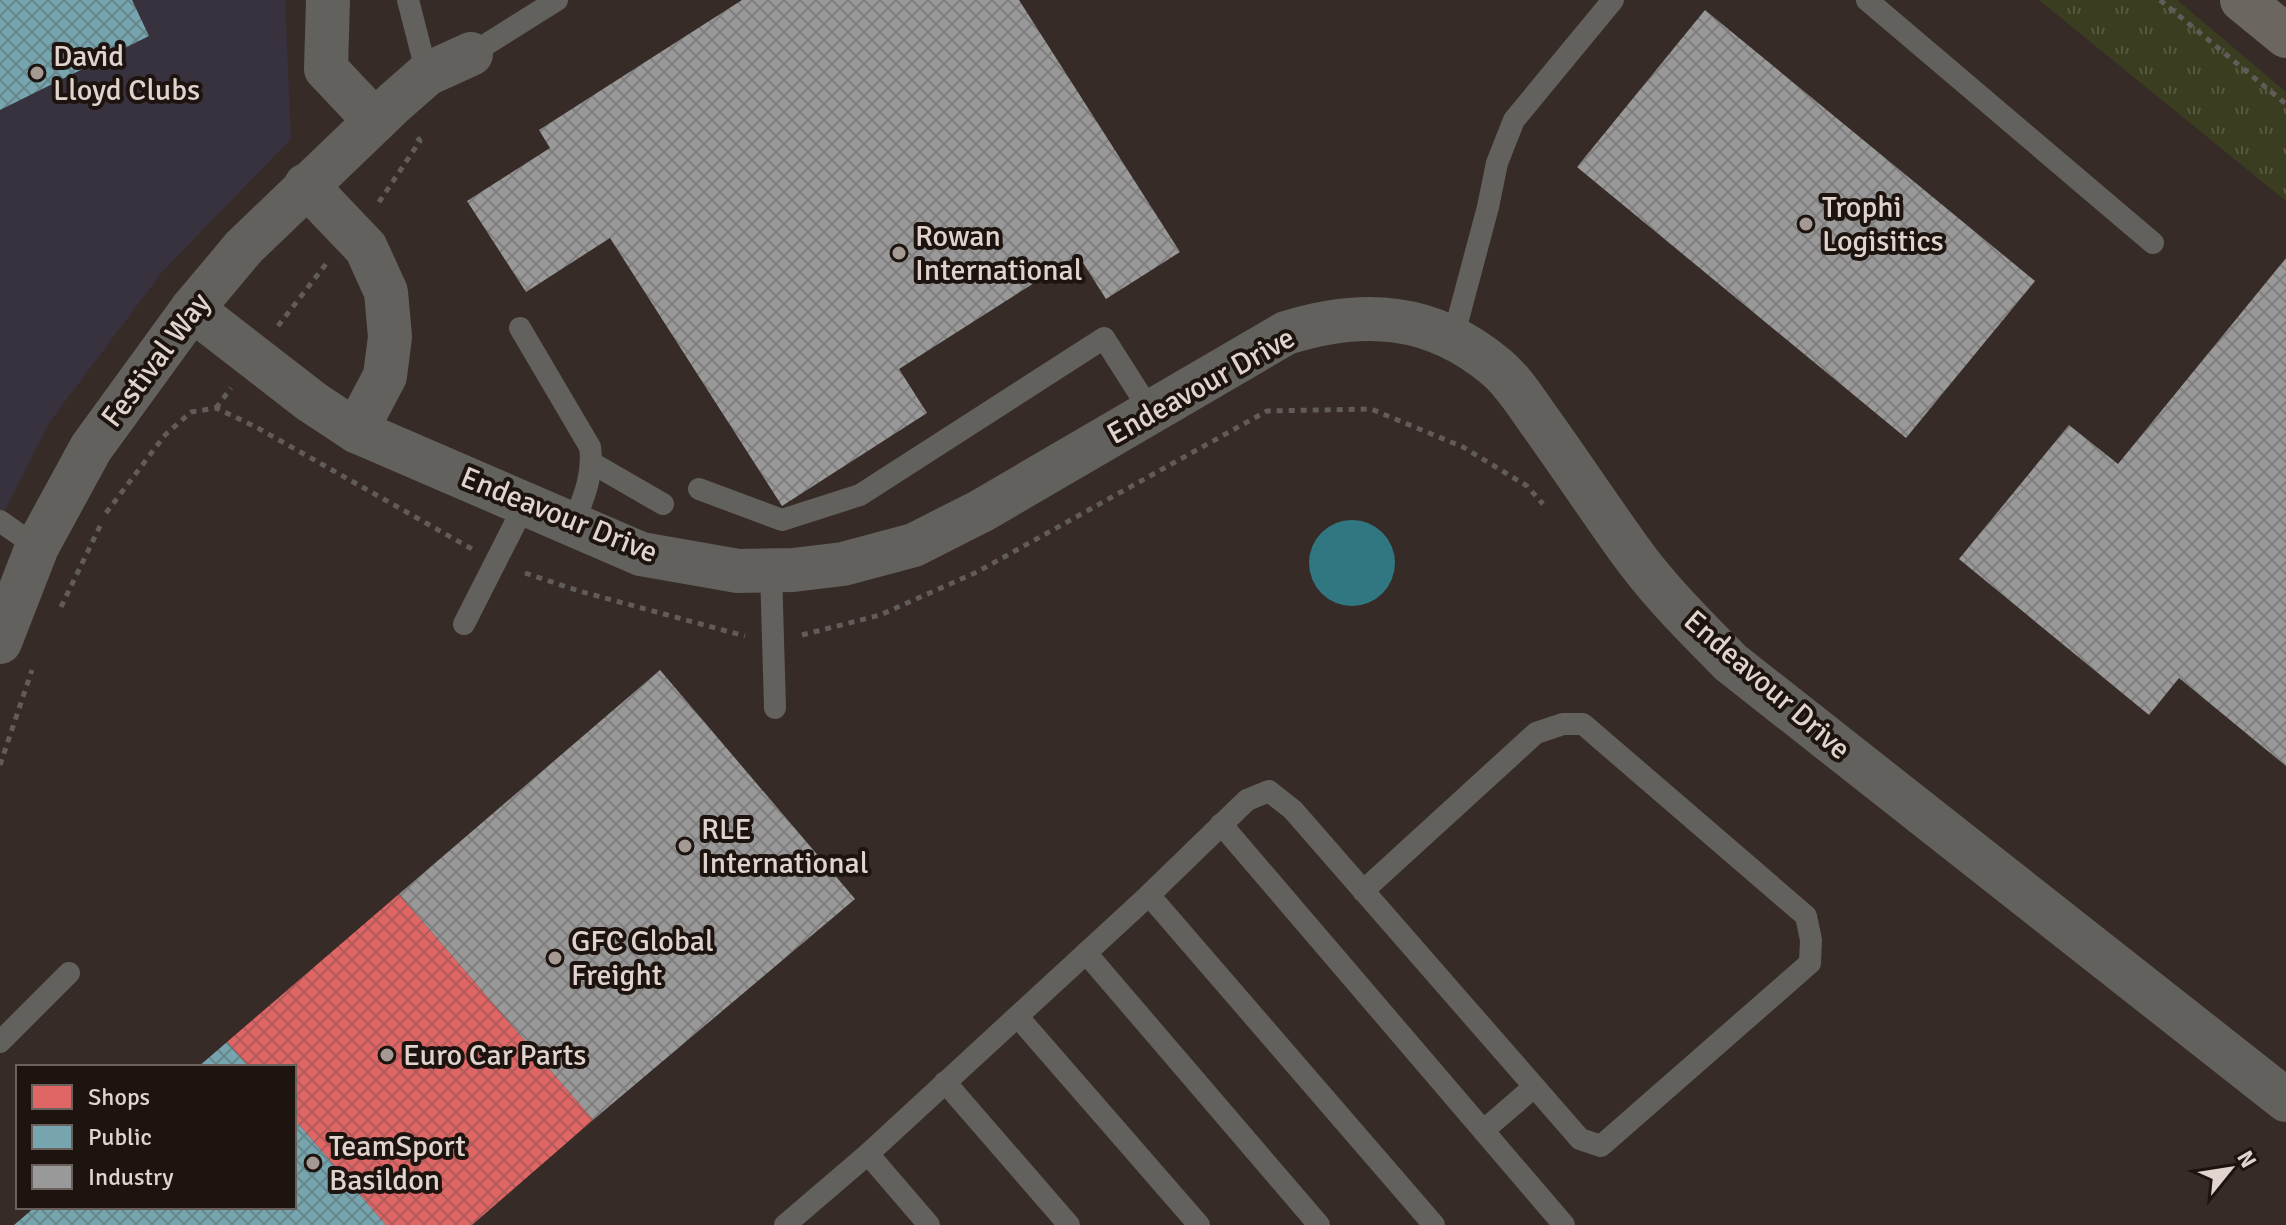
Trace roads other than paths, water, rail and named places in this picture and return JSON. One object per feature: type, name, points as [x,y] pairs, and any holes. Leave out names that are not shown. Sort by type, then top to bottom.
[{"type":"highway","points":[[2242,0],[2286,36]]},
{"type":"street","points":[[328,0],[326,69],[375,121]]},
{"type":"street","name":"Festival Way","points":[[0,642],[37,547],[91,448],[192,309],[244,247],[375,121],[427,74],[471,54]]},
{"type":"street","points":[[306,185],[366,248],[386,292],[390,337],[385,376],[356,431]]},
{"type":"street","name":"Endeavour Drive","points":[[192,309],[312,402],[356,431],[641,554],[738,571],[843,564],[914,545],[981,511],[1286,333],[1323,322],[1366,317],[1426,328],[1453,338],[1498,368],[1526,402],[1631,552],[1670,601],[1730,662],[2286,1100]]},
{"type":"lane","points":[[408,0],[427,74]]},
{"type":"lane","points":[[471,54],[557,0]]},
{"type":"lane","points":[[1867,0],[2153,243]]},
{"type":"lane","points":[[1453,338],[1497,163],[1514,120],[1605,3]]},
{"type":"lane","points":[[520,328],[590,447],[592,463],[589,483],[573,525]]},
{"type":"lane","points":[[699,489],[782,520],[860,495],[1104,338],[1151,412]]},
{"type":"lane","points":[[592,463],[663,504]]},
{"type":"lane","points":[[464,624],[525,504]]},
{"type":"lane","points":[[0,521],[37,547]]},
{"type":"lane","points":[[771,570],[775,708]]},
{"type":"lane","points":[[785,1225],[1018,1017],[1247,800],[1269,791],[1293,810],[1363,891],[1580,1139],[1601,1146],[1810,963],[1811,940],[1806,916],[1583,724],[1563,724],[1536,733],[1363,891]]},
{"type":"lane","points":[[1221,824],[1564,1225]]},
{"type":"lane","points":[[1149,895],[1434,1225]]},
{"type":"lane","points":[[1086,953],[1319,1225]]},
{"type":"lane","points":[[0,1042],[69,973]]},
{"type":"lane","points":[[1018,1017],[1199,1225]]},
{"type":"lane","points":[[945,1082],[1069,1225]]},
{"type":"lane","points":[[1484,1130],[1534,1087]]},
{"type":"lane","points":[[868,1154],[929,1225]]},
{"type":"water","points":[[1352,520],[1368,524],[1382,533],[1391,547],[1395,563],[1391,579],[1382,593],[1368,602],[1352,606],[1336,602],[1322,593],[1313,579],[1309,563],[1313,547],[1322,533],[1336,524]]},
{"type":"place","name":"David Lloyd Clubs","points":[[37,73]]},
{"type":"place","name":"Trophi Logisitics","points":[[1806,224]]},
{"type":"place","name":"Rowan International","points":[[899,253]]},
{"type":"place","name":"RLE International","points":[[685,846]]},
{"type":"place","name":"GFC Global Freight","points":[[555,958]]},
{"type":"place","name":"Euro Car Parts","points":[[387,1055]]},
{"type":"place","name":"TeamSport Basildon","points":[[313,1163]]}]
